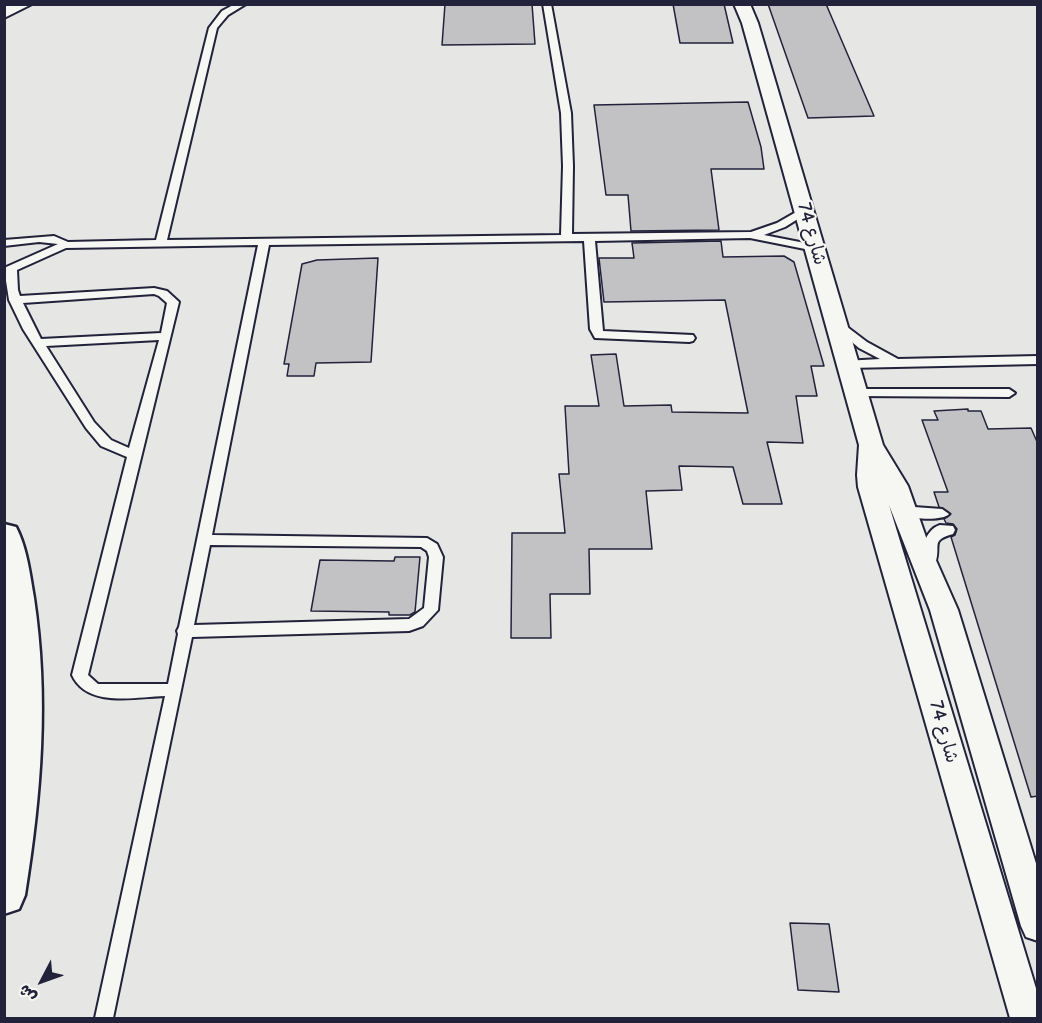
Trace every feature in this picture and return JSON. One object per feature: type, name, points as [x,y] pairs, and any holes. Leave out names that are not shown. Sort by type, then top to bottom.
[{"type":"highway","points":[[4,536],[16,590],[22,647],[24,709],[21,778],[4,895]]},
{"type":"street","points":[[4,13],[24,4]]},
{"type":"street","name":"شارع 74","points":[[748,9],[856,393],[872,444],[889,474],[891,509],[1027,1018]]},
{"type":"street","name":"شارع 74","points":[[891,509],[928,570],[944,610],[1038,926]]},
{"type":"lane","points":[[161,244],[213,28],[225,13],[242,4]]},
{"type":"lane","points":[[547,4],[564,94],[568,179],[566,238]]},
{"type":"lane","points":[[750,235],[781,225],[805,210]]},
{"type":"lane","points":[[134,455],[119,450],[96,435],[37,343],[15,300],[8,271],[64,245],[750,235],[815,248]]},
{"type":"lane","points":[[589,237],[596,329],[599,335],[689,338]]},
{"type":"lane","points":[[4,243],[54,239],[63,242],[64,245]]},
{"type":"lane","points":[[104,1018],[174,690],[184,631],[264,242]]},
{"type":"lane","points":[[15,300],[145,291],[163,293],[172,302],[166,336],[80,675],[83,682],[90,688],[100,691],[174,690]]},
{"type":"lane","points":[[838,324],[863,345],[896,363]]},
{"type":"lane","points":[[37,343],[166,336]]},
{"type":"lane","points":[[848,364],[1038,360]]},
{"type":"lane","points":[[856,393],[1009,393]]},
{"type":"lane","points":[[891,509],[942,514]]},
{"type":"lane","points":[[928,570],[932,537],[940,530],[948,530]]},
{"type":"lane","points":[[184,631],[409,624],[418,622],[425,616],[432,603],[435,550],[422,542],[204,540]]},
{"type":"shaded area","points":[[5,5],[1037,5],[1037,1018],[5,1018]]},
{"type":"building","points":[[445,4],[532,4],[535,44],[442,45]]},
{"type":"building","points":[[673,4],[724,4],[733,43],[680,43]]},
{"type":"building","points":[[768,4],[826,4],[874,116],[808,118]]},
{"type":"building","points":[[748,102],[761,147],[764,169],[711,169],[719,230],[631,231],[628,195],[606,195],[594,105]]},
{"type":"building","points":[[721,241],[723,257],[784,256],[794,262],[824,366],[811,366],[817,396],[796,396],[803,443],[767,442],[782,504],[743,504],[733,467],[679,466],[682,490],[646,491],[652,549],[589,549],[590,594],[550,594],[551,638],[511,638],[512,533],[565,533],[559,474],[569,474],[565,406],[599,406],[591,355],[616,354],[624,406],[671,405],[672,412],[748,413],[725,300],[604,302],[599,258],[634,258],[632,243]]},
{"type":"building","points":[[378,258],[371,362],[316,363],[314,376],[287,376],[289,364],[284,364],[302,264],[317,260]]},
{"type":"building","points":[[968,409],[968,411],[981,411],[988,429],[1031,428],[1038,444],[1038,796],[1031,797],[951,537],[955,535],[957,529],[953,524],[946,523],[944,519],[951,514],[939,507],[934,492],[948,492],[922,420],[938,420],[934,411]]},
{"type":"building","points":[[395,557],[420,557],[415,612],[410,615],[389,615],[389,612],[311,611],[320,560],[394,561]]},
{"type":"building","points":[[790,923],[829,924],[839,992],[798,990]]}]
